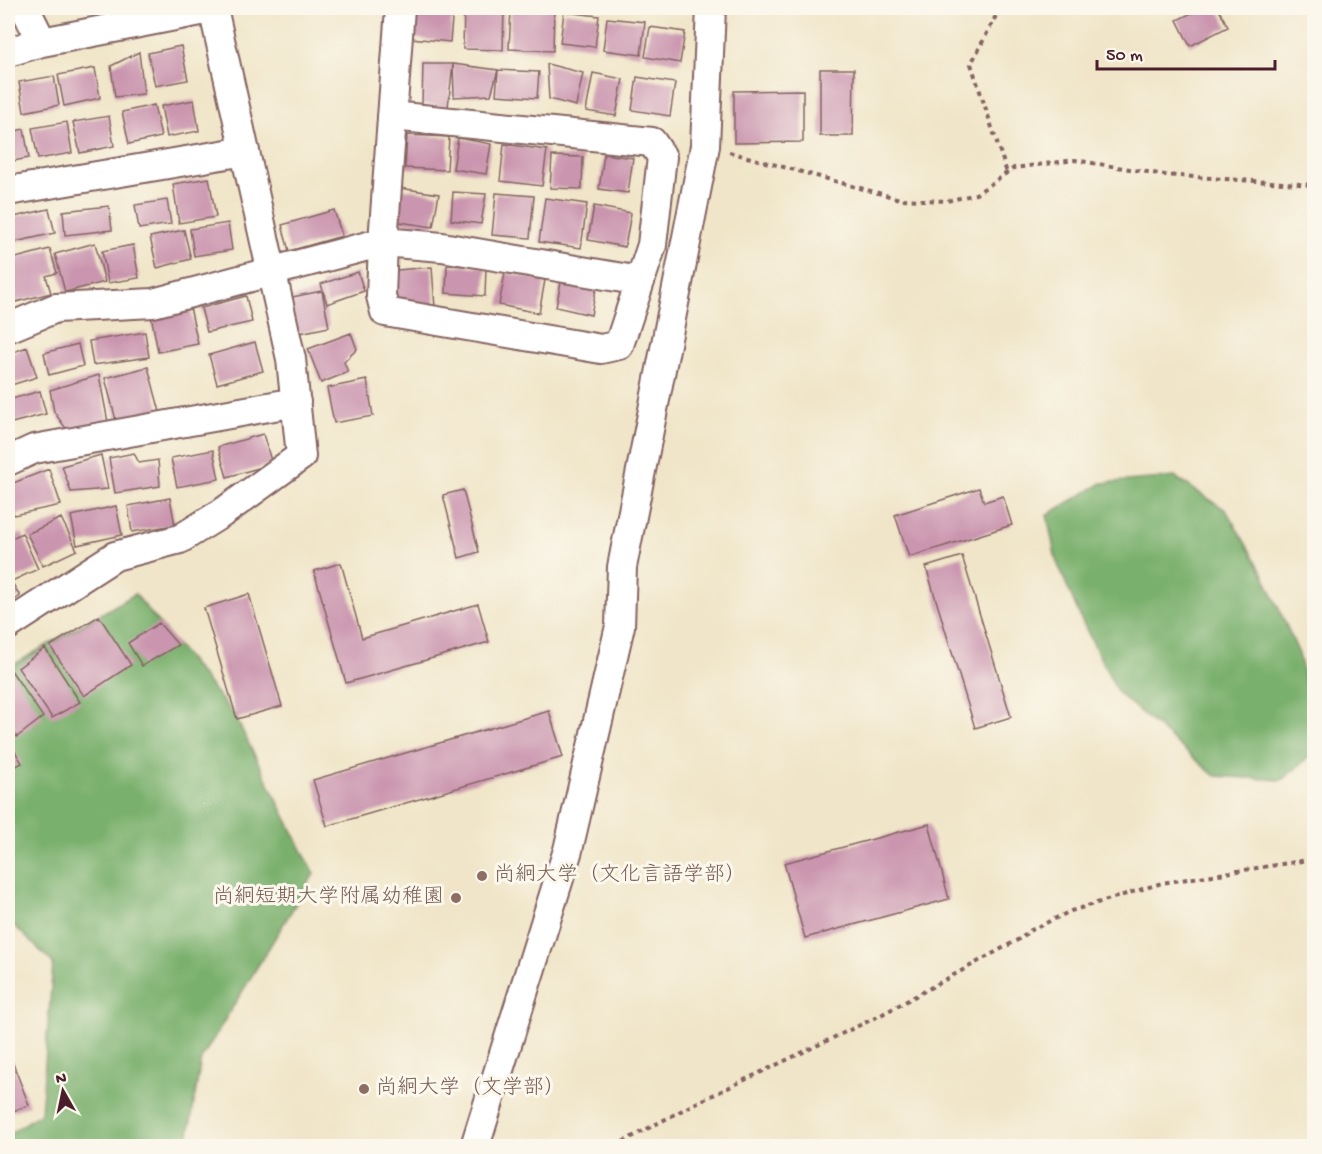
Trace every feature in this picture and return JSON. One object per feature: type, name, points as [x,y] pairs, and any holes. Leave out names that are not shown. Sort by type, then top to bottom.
[{"type":"street","points":[[25,8],[42,42]]},
{"type":"street","points":[[8,52],[42,42],[215,8],[291,359],[301,456],[222,513],[180,539],[116,556],[8,626]]},
{"type":"street","points":[[392,117],[652,142],[662,157],[652,245],[619,345],[601,349],[385,312],[381,296],[383,242],[392,117],[400,8]]},
{"type":"street","points":[[475,1146],[568,850],[621,626],[622,567],[705,146],[711,8]]},
{"type":"street","points":[[8,191],[245,151]]},
{"type":"street","points":[[8,328],[56,308],[153,303],[383,242],[442,247],[640,281]]},
{"type":"street","points":[[8,461],[34,449],[296,402]]},
{"type":"path","points":[[1000,8],[970,64],[1006,173]]},
{"type":"path","points":[[705,146],[900,199],[947,201],[976,194],[1014,168],[1075,160],[1165,175],[1314,184]]},
{"type":"path","points":[[615,1146],[692,1105],[879,1016],[1023,937],[1027,932],[1071,911],[1162,883],[1314,859]]},
{"type":"green space","points":[[1175,477],[1226,510],[1263,573],[1299,654],[1314,724],[1314,753],[1282,780],[1215,776],[1118,693],[1082,621],[1056,560],[1047,515],[1102,483]]},
{"type":"green space","points":[[135,594],[235,716],[314,874],[201,1059],[187,1146],[8,1146],[8,1135],[41,1113],[53,963],[8,920],[8,668]]},
{"type":"building","points":[[413,8],[453,8],[450,42],[411,38]]},
{"type":"building","points":[[464,8],[504,8],[503,50],[463,49]]},
{"type":"building","points":[[511,8],[554,8],[553,51],[509,49]]},
{"type":"building","points":[[1202,8],[1218,8],[1228,27],[1190,46],[1177,20]]},
{"type":"building","points":[[564,12],[599,16],[595,47],[560,43]]},
{"type":"building","points":[[607,18],[645,22],[641,55],[603,50]]},
{"type":"building","points":[[650,27],[685,32],[680,63],[645,57]]},
{"type":"building","points":[[181,46],[188,80],[155,86],[148,53]]},
{"type":"building","points":[[139,52],[144,94],[115,97],[111,66]]},
{"type":"building","points":[[423,64],[453,64],[448,107],[422,104]]},
{"type":"building","points":[[453,64],[498,70],[491,95],[454,97]]},
{"type":"building","points":[[547,64],[583,73],[576,106],[549,99]]},
{"type":"building","points":[[95,68],[100,98],[64,106],[58,75]]},
{"type":"building","points":[[820,69],[854,69],[853,136],[820,136]]},
{"type":"building","points":[[498,70],[539,72],[537,98],[496,95]]},
{"type":"building","points":[[593,73],[623,79],[616,116],[586,111]]},
{"type":"building","points":[[54,76],[59,105],[24,112],[19,82]]},
{"type":"building","points":[[637,77],[675,83],[670,116],[632,110]]},
{"type":"building","points":[[803,90],[803,142],[734,143],[734,91]]},
{"type":"building","points":[[194,100],[199,131],[167,137],[161,106]]},
{"type":"building","points":[[154,105],[161,137],[129,144],[122,112]]},
{"type":"building","points":[[109,116],[114,146],[80,153],[73,122]]},
{"type":"building","points":[[67,122],[72,153],[38,159],[32,128]]},
{"type":"building","points":[[24,129],[29,158],[8,162],[8,133]]},
{"type":"building","points":[[407,135],[449,137],[447,170],[405,168]]},
{"type":"building","points":[[458,138],[491,144],[486,174],[453,169]]},
{"type":"building","points":[[504,144],[547,150],[542,186],[500,181]]},
{"type":"building","points":[[604,154],[633,158],[628,193],[599,189]]},
{"type":"building","points":[[552,156],[583,157],[582,189],[550,188]]},
{"type":"building","points":[[209,178],[216,217],[179,223],[173,184]]},
{"type":"building","points":[[399,188],[439,194],[433,227],[393,221]]},
{"type":"building","points":[[453,192],[486,194],[481,224],[451,220]]},
{"type":"building","points":[[496,193],[534,196],[530,238],[492,235]]},
{"type":"building","points":[[545,198],[587,204],[581,248],[539,242]]},
{"type":"building","points":[[167,200],[171,224],[139,229],[135,205]]},
{"type":"building","points":[[109,206],[112,230],[65,235],[63,211]]},
{"type":"building","points":[[594,206],[631,213],[625,247],[588,240]]},
{"type":"building","points":[[49,209],[55,233],[15,242],[9,218]]},
{"type":"building","points":[[334,210],[342,236],[289,251],[282,225]]},
{"type":"building","points":[[228,223],[232,250],[194,256],[190,229]]},
{"type":"building","points":[[184,230],[191,259],[157,268],[150,237]]},
{"type":"building","points":[[95,243],[105,282],[65,292],[55,254]]},
{"type":"building","points":[[133,245],[139,278],[108,283],[102,251]]},
{"type":"building","points":[[50,249],[57,273],[46,276],[51,293],[8,304],[8,260]]},
{"type":"building","points":[[447,265],[486,267],[485,296],[446,293]]},
{"type":"building","points":[[432,267],[435,308],[388,311],[386,271]]},
{"type":"building","points":[[358,272],[364,291],[327,304],[321,284]]},
{"type":"building","points":[[505,273],[545,280],[539,313],[499,305]]},
{"type":"building","points":[[562,277],[597,284],[591,315],[556,307]]},
{"type":"building","points":[[322,291],[329,327],[295,334],[287,298]]},
{"type":"building","points":[[246,296],[252,322],[207,332],[201,308]]},
{"type":"building","points":[[190,307],[198,344],[158,352],[151,315]]},
{"type":"building","points":[[145,332],[149,357],[93,365],[89,341]]},
{"type":"building","points":[[351,333],[357,349],[344,362],[348,372],[321,383],[308,349]]},
{"type":"building","points":[[255,342],[263,371],[217,384],[209,355]]},
{"type":"building","points":[[78,344],[83,366],[49,375],[44,353]]},
{"type":"building","points":[[27,347],[37,377],[8,386],[8,354]]},
{"type":"building","points":[[148,367],[160,412],[117,424],[105,378]]},
{"type":"building","points":[[99,375],[108,422],[67,430],[54,412],[50,390]]},
{"type":"building","points":[[367,380],[373,416],[334,423],[327,388]]},
{"type":"building","points":[[40,391],[46,414],[8,424],[8,400]]},
{"type":"building","points":[[263,434],[272,464],[227,477],[218,447]]},
{"type":"building","points":[[213,450],[219,479],[177,487],[171,458]]},
{"type":"building","points":[[134,453],[139,463],[158,460],[160,486],[115,493],[109,458]]},
{"type":"building","points":[[101,455],[108,489],[71,492],[62,466]]},
{"type":"building","points":[[49,469],[61,505],[14,515],[8,497],[8,485]]},
{"type":"building","points":[[979,488],[984,502],[1003,496],[1012,525],[909,557],[895,515]]},
{"type":"building","points":[[463,490],[479,552],[459,558],[443,495]]},
{"type":"building","points":[[170,498],[175,525],[132,532],[128,506]]},
{"type":"building","points":[[116,506],[122,535],[77,545],[71,516]]},
{"type":"building","points":[[61,518],[77,550],[43,566],[27,534]]},
{"type":"building","points":[[22,533],[38,569],[12,581],[8,573],[8,540]]},
{"type":"building","points":[[962,556],[1011,717],[975,728],[926,567]]},
{"type":"building","points":[[341,563],[362,638],[478,604],[489,642],[346,683],[314,571]]},
{"type":"building","points":[[8,576],[20,596],[8,604]]},
{"type":"building","points":[[249,594],[282,706],[237,719],[204,608]]},
{"type":"building","points":[[99,616],[131,665],[84,696],[50,646]]},
{"type":"building","points":[[159,623],[178,645],[142,666],[128,643]]},
{"type":"building","points":[[45,648],[80,702],[52,718],[18,668]]},
{"type":"building","points":[[8,666],[43,717],[17,737],[8,724]]},
{"type":"building","points":[[549,711],[563,757],[327,826],[313,780]]},
{"type":"building","points":[[13,748],[22,763],[8,770],[8,752]]},
{"type":"building","points":[[929,824],[949,899],[805,938],[784,863]]},
{"type":"building","points":[[12,1061],[29,1105],[8,1113],[8,1062]]},
{"type":"place","name":"尚絅大学（文化言語学部）","points":[[482,876]]},
{"type":"place","name":"尚絅短期大学附属幼稚園","points":[[456,898]]},
{"type":"place","name":"尚絅大学（文学部）","points":[[364,1089]]}]
